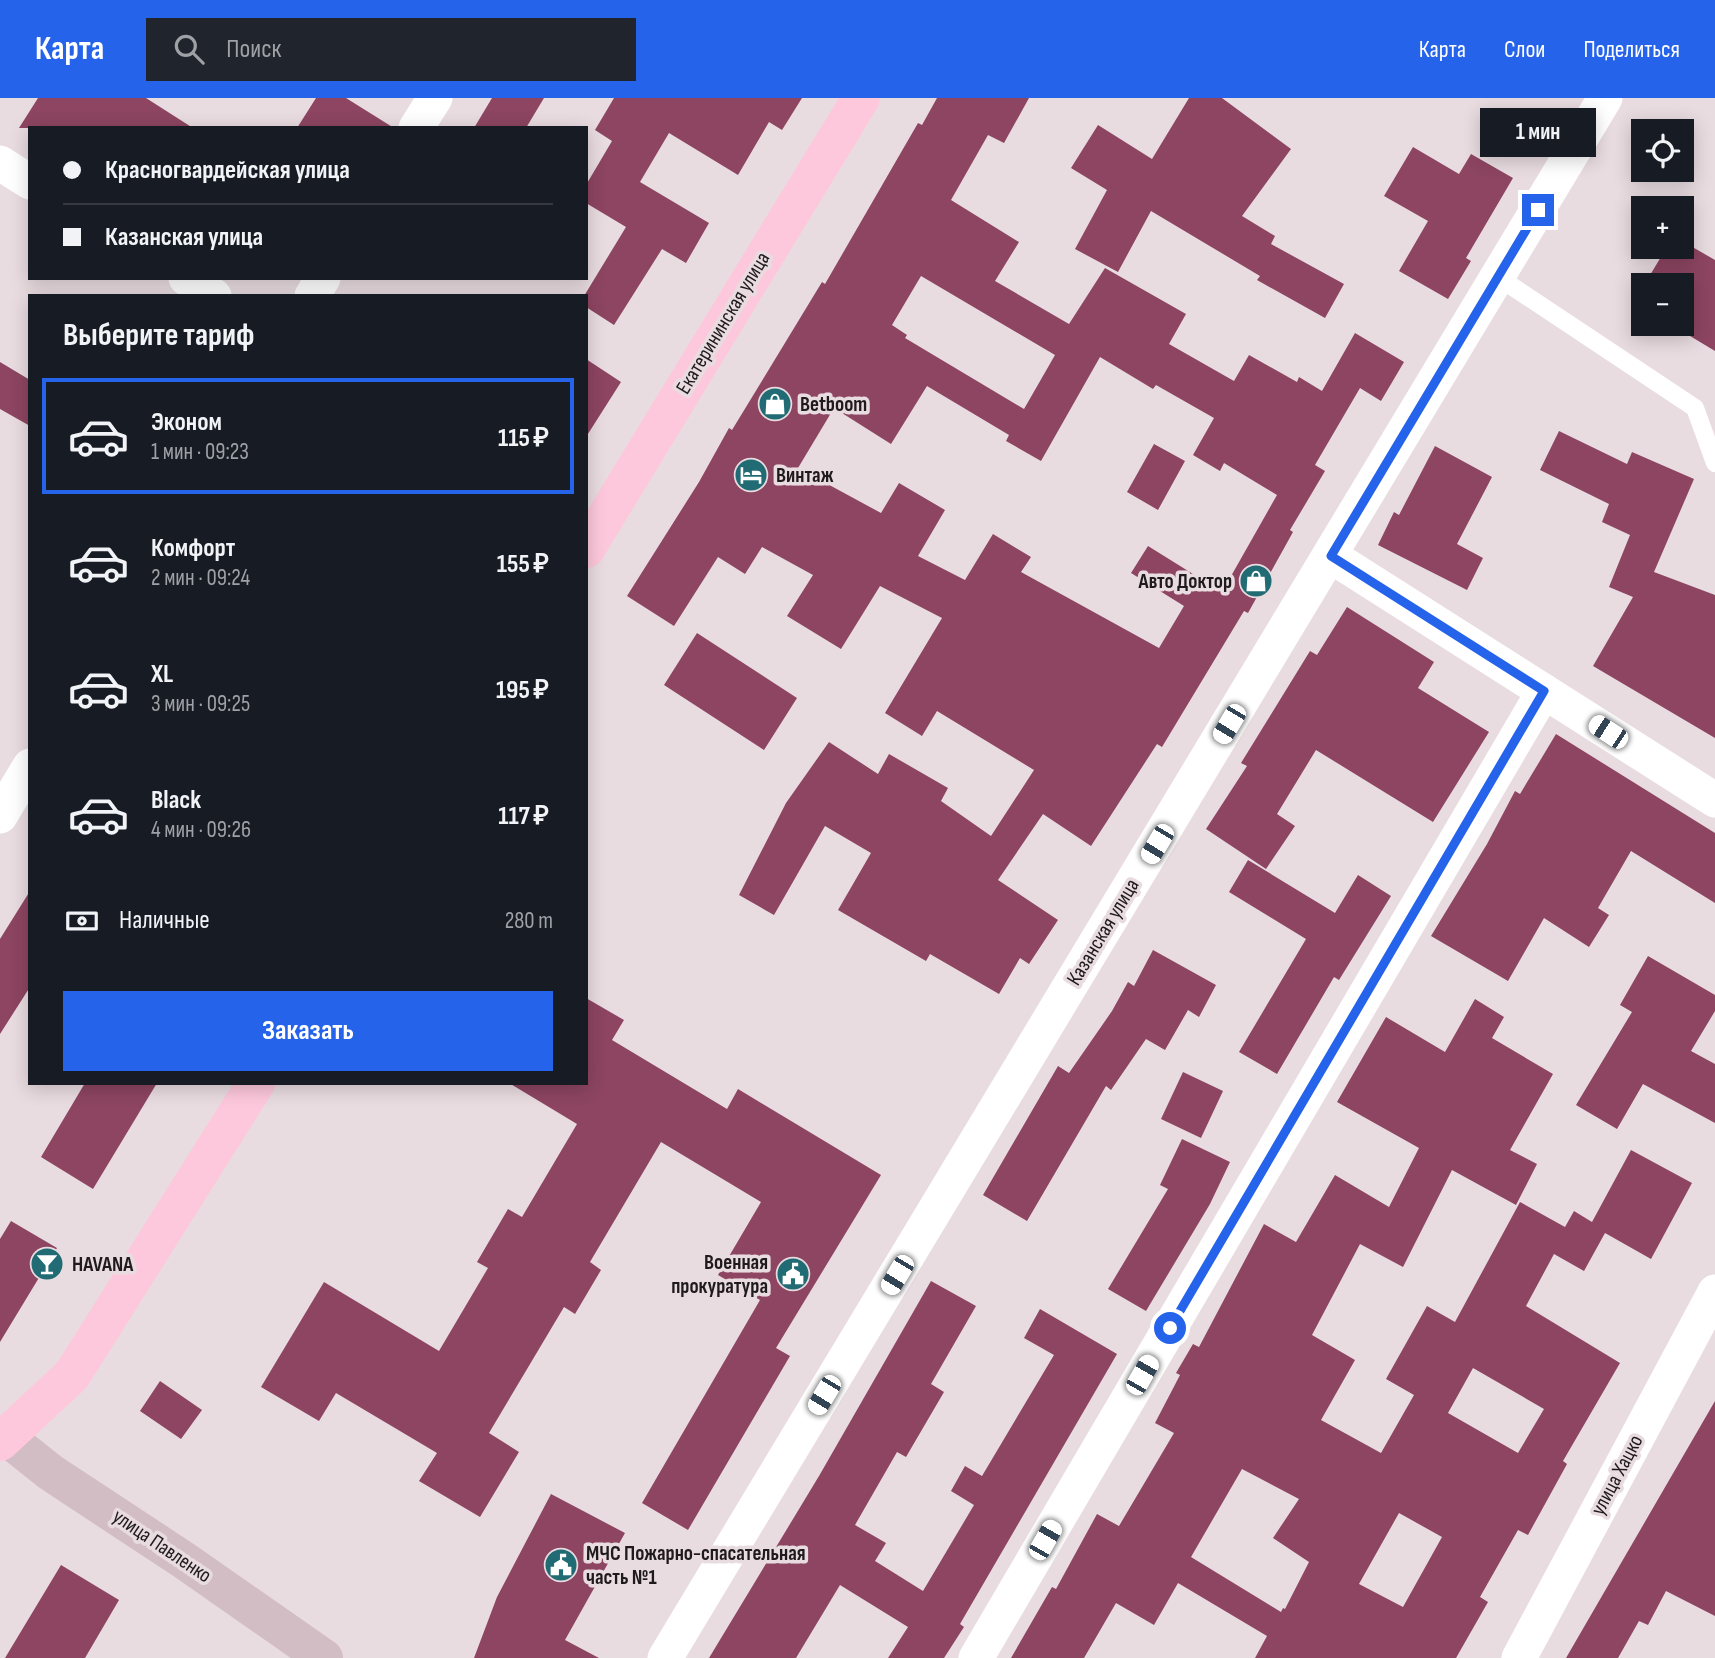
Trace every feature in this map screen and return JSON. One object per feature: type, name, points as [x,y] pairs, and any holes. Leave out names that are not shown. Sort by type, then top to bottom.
[{"type":"main road","name":"Екатерининская улица","points":[[589,537],[861,98]]},
{"type":"main road","points":[[2,1437],[72,1375],[255,1085]]},
{"type":"main road","name":"улица Павленко","points":[[2,1437],[324,1658]]},
{"type":"street","points":[[417,126],[435,98]]},
{"type":"street","name":"Казанская улица","points":[[665,1658],[1605,98]]},
{"type":"street","points":[[0,163],[28,181]]},
{"type":"street","points":[[189,280],[211,294]]},
{"type":"street","points":[[1331,556],[1715,800]]},
{"type":"street","points":[[976,1658],[1544,691]]},
{"type":"street","points":[[0,816],[28,769]]},
{"type":"street","name":"улица Хацко","points":[[1519,1658],[1715,1292]]},
{"type":"lane","points":[[1497,277],[1695,408],[1715,463]]},
{"type":"building","points":[[38,98],[146,98],[190,126],[28,126],[19,128]]},
{"type":"building","points":[[316,98],[346,98],[391,126],[298,126]]},
{"type":"building","points":[[492,98],[544,98],[527,126],[475,126]]},
{"type":"building","points":[[614,98],[802,98],[782,130],[769,122],[738,175],[669,133],[640,182],[709,223],[686,263],[662,249],[614,325],[588,308],[588,294],[585,294],[626,227],[588,204],[588,182],[612,141],[595,130]]},
{"type":"building","points":[[937,98],[1029,98],[1004,143],[988,135],[951,200],[1019,242],[995,281],[1069,324],[1105,268],[1186,314],[1169,344],[1234,381],[1249,355],[1297,382],[1299,377],[1322,391],[1355,333],[1404,362],[1381,401],[1360,388],[1315,465],[1325,471],[1290,530],[1293,532],[1248,613],[1244,611],[1162,747],[1157,744],[1091,846],[1043,814],[998,880],[1058,920],[1029,964],[1020,958],[999,994],[930,954],[926,961],[838,910],[871,853],[825,826],[774,915],[739,895],[786,803],[829,742],[878,774],[889,754],[948,788],[941,801],[991,836],[1034,770],[937,711],[922,736],[885,713],[942,618],[880,586],[841,649],[787,616],[813,575],[762,547],[745,574],[718,557],[674,626],[627,596],[699,482],[729,428],[732,430],[822,282],[825,284],[918,123],[922,125]],"holes":[[[921,276],[1055,355],[1024,409],[905,338],[907,335],[892,325]],[[1100,357],[1153,389],[1156,385],[1214,418],[1193,455],[1220,471],[1224,463],[1277,495],[1222,592],[1148,546],[1131,573],[1184,606],[1159,648],[1021,572],[1031,557],[993,534],[965,580],[918,556],[945,510],[899,483],[881,513],[798,468],[834,408],[891,444],[927,386],[1009,435],[1006,441],[1041,461]]]},
{"type":"building","points":[[1189,98],[1222,98],[1291,149],[1242,216],[1275,236],[1271,244],[1344,284],[1325,318],[1257,280],[1260,276],[1151,211],[1118,272],[1075,249],[1107,190],[1071,168],[1098,125],[1152,159]]},
{"type":"building","points":[[1413,147],[1459,174],[1471,154],[1513,178],[1466,258],[1471,261],[1448,299],[1399,271],[1428,221],[1384,196]]},
{"type":"building","points":[[1694,248],[1715,260],[1715,351],[1690,336],[1694,336],[1694,273],[1651,273],[1660,259],[1694,259]]},
{"type":"building","points":[[588,360],[621,382],[588,434]]},
{"type":"building","points":[[0,362],[28,379],[28,425],[0,409]]},
{"type":"building","points":[[1559,431],[1627,464],[1632,452],[1694,479],[1654,572],[1715,595],[1715,738],[1593,666],[1633,597],[1609,587],[1630,535],[1602,522],[1609,504],[1540,470]]},
{"type":"building","points":[[1154,444],[1185,461],[1158,510],[1127,492]]},
{"type":"building","points":[[1435,446],[1492,477],[1457,544],[1483,558],[1467,590],[1378,545],[1394,512],[1399,515]]},
{"type":"building","points":[[1347,607],[1434,662],[1418,688],[1489,732],[1433,822],[1316,750],[1277,814],[1295,826],[1266,869],[1206,829],[1247,766],[1241,763],[1310,651],[1317,655]]},
{"type":"building","points":[[697,633],[797,698],[764,750],[664,685]]},
{"type":"building","points":[[1556,734],[1715,833],[1715,903],[1631,851],[1598,908],[1609,915],[1589,947],[1544,918],[1508,981],[1431,936],[1487,844],[1515,791],[1520,794]]},
{"type":"building","points":[[1248,860],[1335,913],[1358,875],[1391,896],[1339,980],[1334,977],[1277,1074],[1239,1052],[1306,939],[1229,892]]},
{"type":"building","points":[[28,894],[28,990],[0,1034],[0,939]]},
{"type":"building","points":[[1153,950],[1216,985],[1199,1017],[1188,1010],[1165,1050],[1146,1039],[1111,1090],[1106,1086],[1027,1221],[983,1195],[1058,1066],[1069,1073],[1112,1011],[1128,982],[1134,986]]},
{"type":"building","points":[[1648,956],[1715,995],[1715,1011],[1691,1051],[1715,1064],[1715,1123],[1643,1084],[1617,1129],[1576,1105],[1632,1012],[1620,1005]]},
{"type":"building","points":[[588,999],[624,1020],[612,1040],[727,1109],[738,1089],[881,1175],[776,1348],[790,1356],[688,1530],[642,1503],[760,1300],[718,1275],[761,1202],[661,1142],[590,1262],[601,1270],[575,1314],[564,1307],[489,1433],[519,1452],[480,1517],[419,1481],[437,1453],[336,1393],[319,1421],[261,1387],[324,1282],[439,1351],[488,1268],[477,1262],[508,1209],[522,1217],[577,1124],[512,1085],[588,1085]]},
{"type":"building","points":[[1475,999],[1504,1017],[1492,1038],[1553,1074],[1510,1150],[1537,1164],[1516,1205],[1452,1170],[1403,1267],[1360,1244],[1312,1335],[1355,1360],[1321,1420],[1381,1453],[1414,1395],[1386,1379],[1427,1306],[1455,1322],[1520,1202],[1565,1227],[1574,1211],[1592,1222],[1631,1150],[1692,1183],[1651,1259],[1605,1233],[1584,1271],[1554,1254],[1526,1306],[1620,1363],[1563,1461],[1567,1464],[1528,1535],[1518,1530],[1480,1597],[1488,1602],[1456,1658],[1255,1658],[1267,1636],[1178,1583],[1154,1625],[1116,1603],[1084,1658],[1011,1658],[1052,1587],[1056,1589],[1097,1514],[1119,1526],[1174,1433],[1155,1423],[1180,1375],[1176,1373],[1193,1344],[1199,1347],[1264,1224],[1296,1242],[1335,1175],[1389,1207],[1419,1148],[1337,1102],[1386,1017],[1445,1052]],"holes":[[[1473,1368],[1544,1409],[1518,1453],[1448,1413]],[[1242,1469],[1299,1499],[1273,1538],[1309,1562],[1281,1612],[1191,1557]],[[1399,1513],[1442,1537],[1403,1607],[1359,1584]]]},
{"type":"building","points":[[1183,1072],[1223,1091],[1201,1138],[1161,1119]]},
{"type":"building","points":[[84,1085],[156,1085],[93,1189],[41,1157]]},
{"type":"building","points":[[1182,1139],[1230,1162],[1210,1204],[1146,1311],[1108,1289],[1168,1189],[1160,1185]]},
{"type":"building","points":[[11,1221],[57,1248],[0,1342],[0,1239]]},
{"type":"building","points":[[931,1281],[976,1306],[931,1384],[944,1392],[906,1457],[897,1452],[855,1525],[886,1543],[875,1561],[923,1591],[974,1505],[951,1491],[965,1466],[982,1476],[1054,1355],[1024,1338],[1040,1309],[1117,1354],[960,1624],[964,1627],[944,1658],[888,1658],[908,1627],[840,1585],[796,1658],[709,1658],[819,1476]]},
{"type":"building","points":[[160,1381],[202,1410],[181,1439],[140,1411]]},
{"type":"building","points":[[1715,1401],[1715,1616],[1666,1591],[1648,1625],[1639,1621],[1618,1658],[1566,1658]]},
{"type":"building","name":"МЧС Пожарно-спасательная часть №1","points":[[551,1494],[625,1533],[565,1640],[599,1658],[474,1658],[497,1597]]},
{"type":"building","points":[[61,1565],[119,1600],[85,1658],[5,1658]]},
{"type":"place","name":"Betboom","points":[[775,404]]},
{"type":"place","name":"Винтаж","points":[[751,475]]},
{"type":"place","name":"Авто Доктор","points":[[1256,581]]},
{"type":"place","name":"HAVANA","points":[[47,1264]]},
{"type":"place","name":"Военная прокуратура","points":[[793,1274]]},
{"type":"place","name":"МЧС Пожарно-спасательная часть №1","points":[[561,1565]]},
{"type":"route","points":[[1170,1328],[1544,691],[1331,556],[1538,210]]}]
